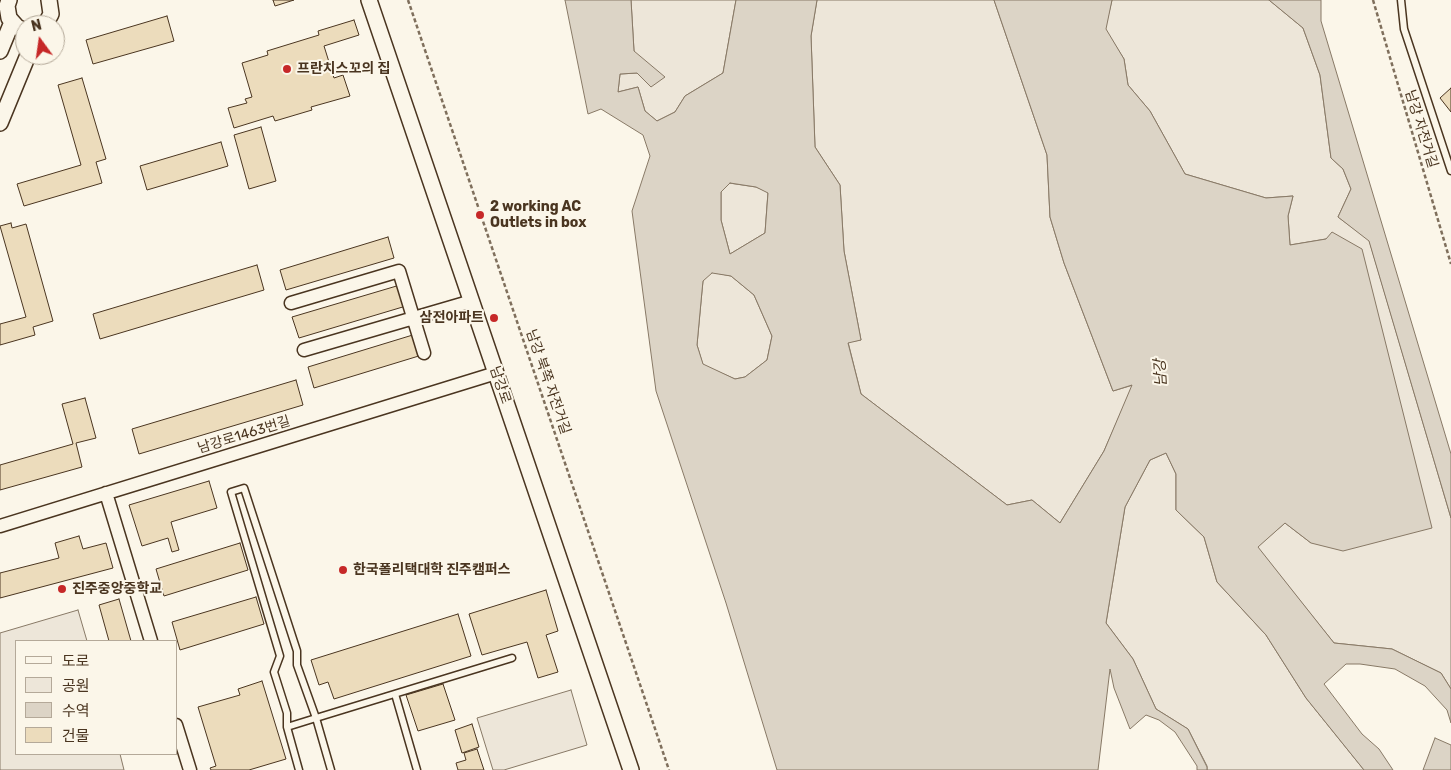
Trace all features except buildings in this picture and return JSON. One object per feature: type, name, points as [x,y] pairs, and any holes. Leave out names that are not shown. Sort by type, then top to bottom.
[{"type":"street","points":[[50,15],[51,0]]},
{"type":"street","name":"남강로","points":[[369,0],[632,770]]},
{"type":"street","points":[[7,12],[15,25]]},
{"type":"street","points":[[0,51],[7,12]]},
{"type":"street","points":[[0,123],[24,65]]},
{"type":"street","points":[[291,303],[399,272],[424,353]]},
{"type":"street","points":[[304,350],[472,301]]},
{"type":"street","name":"남강로1463번길","points":[[0,526],[496,373]]},
{"type":"street","points":[[106,493],[151,640]]},
{"type":"street","points":[[178,731],[190,770]]},
{"type":"lane","points":[[1400,0],[1404,29],[1451,171]]},
{"type":"lane","points":[[299,770],[287,727],[287,713],[274,672],[280,656],[231,492],[244,488],[297,651],[298,664],[332,770]]},
{"type":"lane","points":[[287,727],[512,658]]},
{"type":"lane","points":[[395,694],[417,770]]},
{"type":"path","name":"남강 북쪽 자전거길","points":[[408,0],[669,770]]},
{"type":"path","name":"남강 자전거길","points":[[1373,0],[1451,264]]},
{"type":"green space","points":[[631,0],[736,0],[723,73],[685,96],[675,112],[657,121],[645,111],[638,87],[618,92],[620,74],[637,73]]},
{"type":"green space","points":[[817,0],[994,0],[1047,155],[1050,217],[1064,263],[1113,391],[1133,385],[1104,451],[1060,523],[1032,500],[1007,505],[861,394],[848,342],[861,340],[844,251],[840,185],[815,147],[811,36]]},
{"type":"green space","points":[[1112,0],[1269,0],[1303,28],[1320,75],[1331,158],[1343,169],[1351,189],[1338,217],[1369,240],[1451,518],[1451,689],[1441,673],[1392,649],[1334,643],[1257,547],[1285,523],[1311,543],[1326,239],[1290,245],[1288,216],[1293,196],[1266,198],[1185,174],[1150,111],[1128,85],[1124,59],[1105,29]]},
{"type":"green space","points":[[729,183],[756,187],[768,192],[765,233],[730,254],[721,220],[721,192]]},
{"type":"green space","points":[[711,272],[731,276],[754,295],[772,336],[767,360],[745,377],[735,379],[703,365],[697,345],[703,281]]},
{"type":"green space","points":[[1166,453],[1176,474],[1176,510],[1204,537],[1217,582],[1266,635],[1306,698],[1364,770],[1207,770],[1207,766],[1188,729],[1156,709],[1133,659],[1106,623],[1125,507],[1150,460]]},
{"type":"green space","points":[[78,610],[87,640],[15,640],[15,755],[120,755],[124,770],[0,770],[0,633]]},
{"type":"green space","points":[[571,690],[587,745],[504,770],[493,770],[477,718]]},
{"type":"water","name":"남강","points":[[565,0],[631,0],[634,51],[665,77],[651,87],[637,73],[620,74],[618,92],[638,87],[645,111],[657,121],[675,112],[685,96],[723,73],[736,0],[817,0],[811,36],[815,147],[840,185],[844,251],[861,340],[848,343],[861,394],[1007,505],[1032,500],[1060,523],[1104,451],[1132,385],[1113,391],[1064,263],[1050,217],[1047,155],[994,0],[1112,0],[1106,29],[1124,59],[1128,85],[1150,111],[1185,174],[1266,198],[1293,196],[1288,216],[1290,245],[1326,239],[1332,232],[1362,249],[1432,528],[1343,551],[1311,543],[1285,523],[1258,547],[1334,643],[1392,649],[1441,673],[1451,689],[1451,723],[1447,710],[1425,686],[1395,669],[1346,664],[1324,684],[1362,734],[1379,749],[1393,770],[1364,770],[1306,698],[1266,635],[1217,582],[1204,537],[1176,510],[1176,474],[1166,453],[1150,460],[1125,507],[1106,623],[1133,659],[1156,709],[1188,729],[1207,770],[1197,770],[1197,766],[1175,732],[1159,720],[1146,715],[1130,729],[1114,688],[1110,669],[1098,770],[777,770],[726,603],[656,391],[632,211],[650,156],[643,135],[601,109],[588,114]],"holes":[[[730,183],[756,187],[768,193],[765,233],[730,254],[721,220],[721,192]],[[712,273],[731,276],[754,295],[772,336],[767,360],[745,377],[735,379],[703,364],[697,345],[702,291],[703,281]]]},
{"type":"water","points":[[1269,0],[1321,0],[1321,21],[1451,454],[1451,518],[1369,241],[1338,217],[1351,189],[1343,169],[1331,158],[1320,75],[1303,28]]},
{"type":"water","points":[[1435,738],[1451,745],[1451,770],[1423,770]]},
{"type":"place","name":"프란치스꼬의 집","points":[[287,69]]},
{"type":"place","name":"2 working AC Outlets in box","points":[[480,215]]},
{"type":"place","name":"삼전아파트","points":[[494,318]]},
{"type":"place","name":"한국폴리택대학 진주캠퍼스","points":[[343,570]]},
{"type":"place","name":"진주중앙중학교","points":[[62,589]]}]
